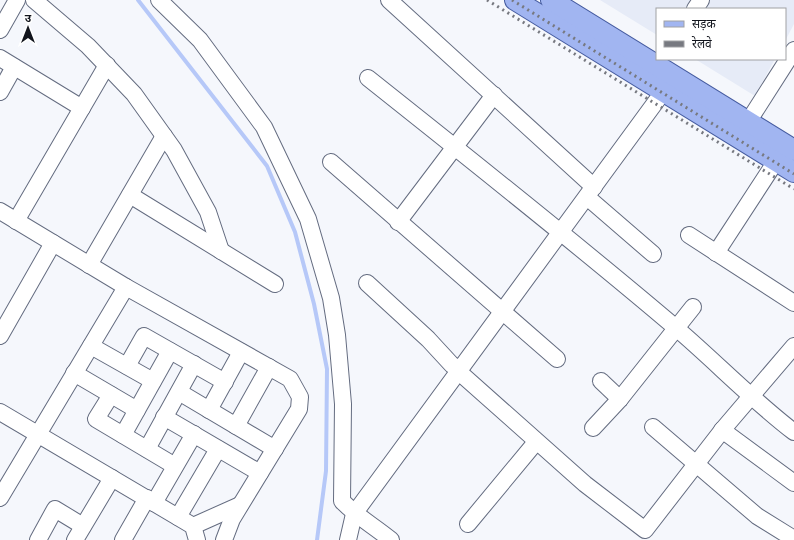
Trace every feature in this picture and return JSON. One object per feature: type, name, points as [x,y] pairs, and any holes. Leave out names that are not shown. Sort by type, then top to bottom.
[{"type":"main road","points":[[515,0],[794,172]]},
{"type":"main road","points":[[550,0],[659,62],[748,122],[794,150]]},
{"type":"street","points":[[0,30],[17,0]]},
{"type":"street","points":[[34,0],[88,46],[134,94],[174,150],[208,212],[222,251]]},
{"type":"street","points":[[159,0],[200,40],[264,127],[308,219],[331,298],[337,335],[343,404],[342,501],[354,514],[370,523],[391,540]]},
{"type":"street","points":[[389,0],[494,95],[653,254]]},
{"type":"street","points":[[748,122],[794,50]]},
{"type":"street","points":[[0,58],[82,108]]},
{"type":"street","points":[[16,220],[107,65]]},
{"type":"street","points":[[0,92],[14,67]]},
{"type":"street","points":[[368,78],[456,146],[677,329],[751,397],[794,432]]},
{"type":"street","points":[[348,540],[354,514],[664,92]]},
{"type":"street","points":[[398,222],[494,95]]},
{"type":"street","points":[[90,265],[164,136]]},
{"type":"street","points":[[716,253],[776,161]]},
{"type":"street","points":[[331,162],[556,359]]},
{"type":"street","points":[[130,195],[275,284]]},
{"type":"street","points":[[0,211],[126,287],[290,379],[300,396],[300,409],[232,519],[224,540]]},
{"type":"street","points":[[689,235],[794,303]]},
{"type":"street","points":[[0,336],[54,244]]},
{"type":"street","points":[[367,283],[428,338],[452,364],[536,442],[586,484],[645,530],[722,430],[794,346]]},
{"type":"street","points":[[0,498],[126,287]]},
{"type":"street","points":[[593,428],[620,398],[677,329],[693,307]]},
{"type":"street","points":[[127,366],[144,336],[225,382]]},
{"type":"street","points":[[91,346],[153,381]]},
{"type":"street","points":[[124,435],[170,351]]},
{"type":"street","points":[[209,410],[241,352]]},
{"type":"street","points":[[147,449],[194,364]]},
{"type":"street","points":[[236,426],[269,367]]},
{"type":"street","points":[[74,373],[137,410]]},
{"type":"street","points":[[601,381],[620,398]]},
{"type":"street","points":[[178,392],[275,449]]},
{"type":"street","points":[[111,395],[96,419],[175,466]]},
{"type":"street","points":[[0,412],[178,517],[195,533],[240,506]]},
{"type":"street","points":[[164,417],[260,473]]},
{"type":"street","points":[[653,427],[757,516],[794,539]]},
{"type":"street","points":[[722,430],[794,483]]},
{"type":"street","points":[[123,540],[175,466],[194,434]]},
{"type":"street","points":[[468,524],[536,442]]},
{"type":"street","points":[[178,517],[218,449]]},
{"type":"street","points":[[75,540],[112,478]]},
{"type":"street","points":[[38,540],[55,509],[83,526]]},
{"type":"shaded area","points":[[600,0],[794,0],[794,24],[786,39],[786,8],[656,8],[656,34]]},
{"type":"shaded area","points":[[697,60],[774,60],[755,96]]},
{"type":"waterway","points":[[138,0],[267,166],[295,232],[314,304],[327,369],[326,471],[317,540]]},
{"type":"railway","points":[[487,0],[794,189]]},
{"type":"railway","points":[[512,0],[794,174]]}]
